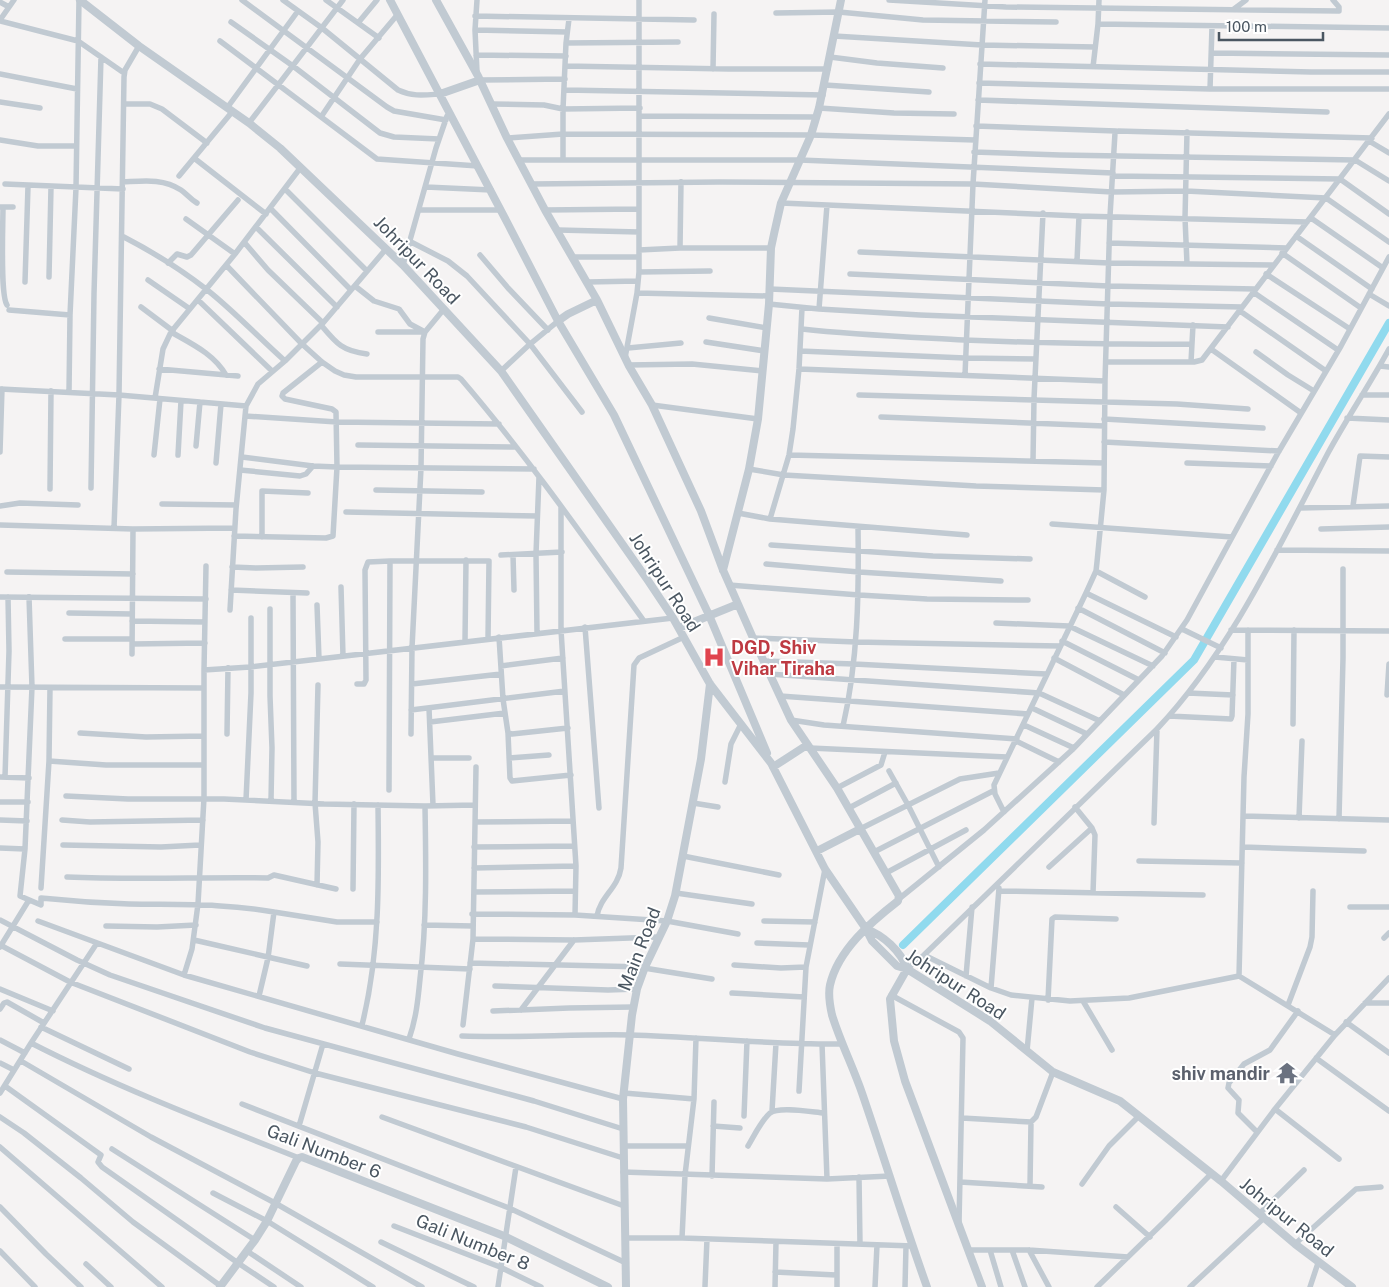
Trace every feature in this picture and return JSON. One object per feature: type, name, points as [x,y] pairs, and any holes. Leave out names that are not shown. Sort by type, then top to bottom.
[{"type":"street","points":[[14,0],[0,20],[78,41],[124,73]]},
{"type":"street","points":[[69,392],[70,315],[76,188],[79,0]]},
{"type":"street","name":"Johripur Road","points":[[79,0],[138,46],[249,123],[301,167],[403,265],[501,372],[673,618],[710,684],[772,765],[825,869],[866,929],[872,941],[897,966],[907,969],[990,1021],[1053,1072],[1120,1102],[1221,1181],[1294,1244],[1352,1287]]},
{"type":"street","points":[[242,0],[394,111],[446,120]]},
{"type":"street","points":[[282,0],[322,28],[391,84],[408,94],[418,96],[440,94],[477,80],[565,79]]},
{"type":"street","points":[[326,0],[379,38]]},
{"type":"street","points":[[249,123],[342,0]]},
{"type":"street","points":[[358,24],[377,0]]},
{"type":"street","points":[[390,0],[502,210],[558,321],[614,415],[709,616],[772,765],[806,747],[1007,757]]},
{"type":"street","points":[[436,0],[545,210],[597,300],[626,362],[652,405],[701,511],[730,585],[734,605],[753,638],[792,720],[806,747],[837,788],[900,898]]},
{"type":"street","points":[[477,0],[475,30],[477,80]]},
{"type":"street","points":[[626,362],[639,272],[639,0]]},
{"type":"street","points":[[723,570],[749,469],[758,419],[767,328],[772,248],[781,203],[811,135],[819,108],[841,0]]},
{"type":"street","points":[[890,0],[1099,8],[1339,11],[1339,7],[1333,0]]},
{"type":"street","points":[[1093,67],[1099,0]]},
{"type":"street","points":[[1234,9],[1246,0]]},
{"type":"street","points":[[0,2],[9,8]]},
{"type":"street","points":[[965,375],[966,317],[971,257],[972,184],[985,3]]},
{"type":"street","points":[[179,176],[207,142],[230,110],[256,68],[298,11]]},
{"type":"street","points":[[776,13],[839,12],[923,20],[1056,22]]},
{"type":"street","points":[[321,117],[360,59],[398,14]]},
{"type":"street","points":[[713,69],[714,14]]},
{"type":"street","points":[[475,16],[694,20]]},
{"type":"street","points":[[563,159],[563,109],[569,19]]},
{"type":"street","points":[[231,22],[293,66],[375,130],[387,136],[440,139]]},
{"type":"street","points":[[1098,24],[1389,28]]},
{"type":"street","points":[[1210,90],[1212,27]]},
{"type":"street","points":[[475,30],[567,32]]},
{"type":"street","points":[[834,36],[982,45],[1095,47]]},
{"type":"street","points":[[220,41],[377,159],[478,166]]},
{"type":"street","points":[[566,43],[678,42]]},
{"type":"street","points":[[114,528],[119,395],[124,73],[138,46]]},
{"type":"street","points":[[1212,53],[1389,55]]},
{"type":"street","points":[[476,55],[566,56]]},
{"type":"street","points":[[91,488],[101,57]]},
{"type":"street","points":[[830,57],[943,68]]},
{"type":"street","points":[[980,64],[1311,72],[1389,72]]},
{"type":"street","points":[[565,66],[828,69]]},
{"type":"street","points":[[0,74],[77,89]]},
{"type":"street","points":[[979,83],[1210,90],[1389,89]]},
{"type":"street","points":[[825,85],[929,92]]},
{"type":"street","points":[[565,90],[822,95]]},
{"type":"street","points":[[978,100],[1327,112]]},
{"type":"street","points":[[0,102],[40,108]]},
{"type":"street","points":[[124,104],[150,104],[162,109],[207,142]]},
{"type":"street","points":[[491,104],[544,105],[563,109],[640,108]]},
{"type":"street","points":[[819,108],[954,114]]},
{"type":"street","points":[[403,265],[449,110]]},
{"type":"street","points":[[1106,362],[1191,362],[1202,360],[1266,274],[1356,160],[1370,139],[1386,123],[1389,114]]},
{"type":"street","points":[[640,116],[816,117]]},
{"type":"street","points":[[976,126],[1370,139],[1389,153]]},
{"type":"street","points":[[874,852],[993,790],[999,773],[1017,740],[1046,674],[1096,571],[1104,490],[1104,401],[1109,243],[1116,131]]},
{"type":"street","points":[[1187,132],[1188,156],[1185,218],[1187,264]]},
{"type":"street","points":[[508,138],[563,134],[811,135],[976,140]]},
{"type":"street","points":[[0,140],[28,145],[76,146]]},
{"type":"street","points":[[974,152],[1356,160],[1389,181]]},
{"type":"street","points":[[194,158],[266,214]]},
{"type":"street","points":[[519,160],[800,160],[1113,175],[1340,179],[1389,214]]},
{"type":"street","points":[[154,455],[158,369],[163,349],[172,332],[207,290],[301,167]]},
{"type":"street","points":[[123,182],[155,180],[181,190],[187,198],[196,203]]},
{"type":"street","points":[[532,184],[681,182],[972,184],[1112,192],[1186,191],[1326,198],[1389,242]]},
{"type":"street","points":[[680,248],[681,182]]},
{"type":"street","points":[[5,184],[123,189]]},
{"type":"street","points":[[25,282],[28,186]]},
{"type":"street","points":[[426,186],[491,190]]},
{"type":"street","points":[[49,277],[51,187]]},
{"type":"street","points":[[285,189],[367,271]]},
{"type":"street","points":[[168,263],[177,254],[187,257],[191,255],[238,200]]},
{"type":"street","points":[[781,203],[1079,216],[1309,220],[1383,268]]},
{"type":"street","points":[[819,309],[827,205]]},
{"type":"street","points":[[13,207],[1,207],[0,264],[4,302],[8,307],[70,315]]},
{"type":"street","points":[[270,208],[353,288],[374,301],[399,309],[410,324],[425,332]]},
{"type":"street","points":[[545,210],[639,209]]},
{"type":"street","points":[[419,210],[502,210]]},
{"type":"street","points":[[1033,461],[1038,283],[1043,213]]},
{"type":"street","points":[[1077,262],[1079,216]]},
{"type":"street","points":[[186,219],[235,254]]},
{"type":"street","points":[[256,227],[337,307]]},
{"type":"street","points":[[558,230],[639,232]]},
{"type":"street","points":[[122,236],[149,250],[207,290],[285,361]]},
{"type":"street","points":[[1296,236],[1377,299],[1389,306]]},
{"type":"street","points":[[244,242],[279,282],[322,324],[341,347],[348,351],[367,354]]},
{"type":"street","points":[[411,242],[448,261],[461,270],[530,344],[582,412]]},
{"type":"street","points":[[1109,243],[1287,248]]},
{"type":"street","points":[[639,250],[772,248]]},
{"type":"street","points":[[230,610],[234,528],[246,406],[258,384],[285,361],[322,324],[386,249]]},
{"type":"street","points":[[860,252],[1077,262],[1273,265]]},
{"type":"street","points":[[1282,254],[1361,308]]},
{"type":"street","points":[[480,255],[548,330]]},
{"type":"street","points":[[572,257],[639,257]]},
{"type":"street","points":[[928,1287],[909,1246],[890,1176],[861,1090],[832,1015],[830,986],[834,973],[857,938],[875,919],[939,868],[1059,762],[1165,653],[1182,629],[1279,451],[1350,329],[1389,257]]},
{"type":"street","points":[[226,265],[302,344],[335,371],[356,377],[460,378],[534,469],[644,621]]},
{"type":"street","points":[[639,272],[710,271]]},
{"type":"street","points":[[850,274],[1254,291],[1338,350]]},
{"type":"street","points":[[1266,274],[1350,329]]},
{"type":"street","points":[[148,280],[190,309]]},
{"type":"street","points":[[587,282],[638,281]]},
{"type":"street","points":[[637,293],[769,296],[820,291],[1241,309],[1326,371]]},
{"type":"street","points":[[769,296],[802,308],[966,317],[1228,327]]},
{"type":"street","points":[[198,300],[272,371]]},
{"type":"street","points":[[501,372],[530,344],[558,321],[597,300]]},
{"type":"street","points":[[141,307],[172,332],[197,346],[219,362],[226,375]]},
{"type":"street","points":[[770,519],[789,455],[799,369],[802,308]]},
{"type":"street","points":[[412,734],[412,648],[421,468],[423,344],[425,332],[444,309]]},
{"type":"street","points":[[709,318],[767,328]]},
{"type":"street","points":[[1191,362],[1192,325]]},
{"type":"street","points":[[802,329],[860,335],[1036,343],[1106,345],[1192,344]]},
{"type":"street","points":[[378,332],[425,332]]},
{"type":"street","points":[[706,342],[765,351]]},
{"type":"street","points":[[628,348],[681,343]]},
{"type":"street","points":[[982,1287],[900,1064],[891,1027],[891,995],[907,969],[924,955],[1157,729],[1188,693],[1221,648],[1277,550],[1347,418],[1380,366],[1389,348]]},
{"type":"street","points":[[1211,350],[1301,414]]},
{"type":"street","points":[[800,351],[1036,360]]},
{"type":"street","points":[[1256,352],[1314,391]]},
{"type":"street","points":[[234,536],[326,538],[333,536],[336,412],[332,409],[285,399],[282,396],[283,393],[322,362]]},
{"type":"street","points":[[626,362],[692,364],[763,371]]},
{"type":"street","points":[[1380,366],[1389,367]]},
{"type":"street","points":[[158,369],[238,376]]},
{"type":"street","points":[[799,369],[1105,380]]},
{"type":"street","points":[[0,452],[1,389],[119,395],[246,406]]},
{"type":"street","points":[[50,489],[52,391]]},
{"type":"street","points":[[859,395],[1104,401],[1248,409]]},
{"type":"street","points":[[1362,395],[1389,395]]},
{"type":"street","points":[[178,455],[182,401]]},
{"type":"street","points":[[196,446],[200,402]]},
{"type":"street","points":[[216,463],[221,404]]},
{"type":"street","points":[[652,405],[758,419]]},
{"type":"street","points":[[245,416],[337,422],[499,424]]},
{"type":"street","points":[[881,417],[1104,426]]},
{"type":"street","points":[[1347,418],[1389,420]]},
{"type":"street","points":[[1104,419],[1263,428]]},
{"type":"street","points":[[1104,442],[1279,451]]},
{"type":"street","points":[[358,445],[516,447]]},
{"type":"street","points":[[789,455],[1104,463]]},
{"type":"street","points":[[242,456],[313,466],[534,469]]},
{"type":"street","points":[[1353,506],[1360,456],[1389,457]]},
{"type":"street","points":[[1187,463],[1271,466]]},
{"type":"street","points":[[240,470],[300,476],[306,474],[313,466]]},
{"type":"street","points":[[749,469],[784,475],[976,486],[1104,490]]},
{"type":"street","points":[[537,632],[536,554],[539,476]]},
{"type":"street","points":[[376,490],[482,492]]},
{"type":"street","points":[[262,536],[262,491],[308,493]]},
{"type":"street","points":[[0,506],[20,503],[78,505]]},
{"type":"street","points":[[162,504],[236,505]]},
{"type":"street","points":[[1300,508],[1389,506]]},
{"type":"street","points":[[561,507],[562,630],[576,866],[575,915]]},
{"type":"street","points":[[346,512],[537,516]]},
{"type":"street","points":[[738,513],[770,519],[968,535]]},
{"type":"street","points":[[0,524],[133,529],[234,528]]},
{"type":"street","points":[[1052,524],[1232,537]]},
{"type":"street","points":[[843,726],[849,701],[856,642],[859,595],[858,527]]},
{"type":"street","points":[[1321,529],[1389,527]]},
{"type":"street","points":[[132,654],[133,529]]},
{"type":"street","points":[[771,544],[933,556],[1030,559]]},
{"type":"street","points":[[1277,550],[1389,551]]},
{"type":"street","points":[[501,555],[562,552]]},
{"type":"street","points":[[513,555],[514,590]]},
{"type":"street","points":[[465,642],[466,560]]},
{"type":"street","points":[[357,684],[365,682],[367,653],[365,565],[368,562],[486,560],[490,562],[488,639]]},
{"type":"street","points":[[389,790],[390,561]]},
{"type":"street","points":[[766,564],[1001,581]]},
{"type":"street","points":[[184,975],[194,940],[196,925],[203,820],[206,566]]},
{"type":"street","points":[[232,567],[303,567]]},
{"type":"street","points":[[1339,819],[1343,630],[1342,569]]},
{"type":"street","points":[[1096,571],[1145,597]]},
{"type":"street","points":[[7,572],[133,574]]},
{"type":"street","points":[[730,585],[927,599],[1028,600]]},
{"type":"street","points":[[341,587],[343,656]]},
{"type":"street","points":[[231,590],[307,593]]},
{"type":"street","points":[[1086,592],[1176,637]]},
{"type":"street","points":[[293,593],[294,802]]},
{"type":"street","points":[[0,597],[206,599]]},
{"type":"street","points":[[8,597],[8,687],[3,749],[3,777],[29,778]]},
{"type":"street","points":[[29,597],[32,687],[27,821],[20,896],[40,905],[41,898],[107,903],[198,904],[246,907],[336,922],[377,922]]},
{"type":"street","points":[[317,605],[319,659]]},
{"type":"street","points":[[679,628],[734,605]]},
{"type":"street","points":[[1078,608],[1165,653]]},
{"type":"street","points":[[270,609],[271,801]]},
{"type":"street","points":[[69,613],[132,614]]},
{"type":"street","points":[[246,800],[251,693],[251,618]]},
{"type":"street","points":[[204,670],[250,667],[537,632],[673,618]]},
{"type":"street","points":[[132,621],[205,622]]},
{"type":"street","points":[[0,622],[7,622]]},
{"type":"street","points":[[996,623],[1069,626],[1152,666]]},
{"type":"street","points":[[585,627],[599,808]]},
{"type":"street","points":[[1182,629],[1221,648]]},
{"type":"street","points":[[1231,630],[1389,631]]},
{"type":"street","points":[[1239,976],[1248,714],[1248,630]]},
{"type":"street","points":[[1293,724],[1294,630]]},
{"type":"street","points":[[499,637],[503,699],[512,781],[571,775]]},
{"type":"street","points":[[597,916],[599,905],[617,882],[622,868],[634,665],[639,658],[684,637]]},
{"type":"street","points":[[753,638],[856,642],[1061,644],[1139,680]]},
{"type":"street","points":[[65,639],[205,643]]},
{"type":"street","points":[[1214,657],[1248,660]]},
{"type":"street","points":[[501,666],[563,658]]},
{"type":"street","points":[[1054,658],[1124,695]]},
{"type":"street","points":[[1169,716],[1230,719],[1232,716],[1234,659]]},
{"type":"street","points":[[764,661],[1046,674]]},
{"type":"street","points":[[1387,695],[1389,664]]},
{"type":"street","points":[[227,734],[228,668]]},
{"type":"street","points":[[412,684],[501,674]]},
{"type":"street","points":[[769,674],[1039,693],[1100,721]]},
{"type":"street","name":"Main Road","points":[[626,1287],[623,1129],[624,1096],[633,1007],[644,968],[667,920],[676,893],[701,759],[710,684]]},
{"type":"street","points":[[317,885],[318,832],[315,803],[318,686]]},
{"type":"street","points":[[0,687],[204,688]]},
{"type":"street","points":[[41,888],[49,762],[50,688]]},
{"type":"street","points":[[411,710],[565,691]]},
{"type":"street","points":[[1188,693],[1233,695]]},
{"type":"street","points":[[780,696],[1030,711],[1087,734]]},
{"type":"street","points":[[430,708],[433,806]]},
{"type":"street","points":[[430,722],[505,713]]},
{"type":"street","points":[[792,720],[1017,740],[1059,762]]},
{"type":"street","points":[[725,782],[731,744],[741,724]]},
{"type":"street","points":[[1024,725],[1074,748]]},
{"type":"street","points":[[508,733],[568,728]]},
{"type":"street","points":[[1154,823],[1157,729]]},
{"type":"street","points":[[80,734],[146,737],[204,736]]},
{"type":"street","points":[[1299,818],[1302,741]]},
{"type":"street","points":[[837,788],[881,765],[885,752]]},
{"type":"street","points":[[509,758],[549,755]]},
{"type":"street","points":[[432,758],[469,758]]},
{"type":"street","points":[[49,762],[106,765],[204,765]]},
{"type":"street","points":[[463,1024],[473,939],[476,767]]},
{"type":"street","points":[[889,771],[939,868]]},
{"type":"street","points":[[817,851],[960,779],[999,773]]},
{"type":"street","points":[[849,808],[896,784]]},
{"type":"street","points":[[993,790],[1004,812]]},
{"type":"street","points":[[66,796],[128,799],[204,798],[378,805],[475,805]]},
{"type":"street","points":[[0,802],[28,802]]},
{"type":"street","points":[[693,803],[718,807]]},
{"type":"street","points":[[353,889],[354,804]]},
{"type":"street","points":[[362,1026],[377,922],[379,889],[378,805]]},
{"type":"street","points":[[409,1039],[415,1020],[422,966],[425,806]]},
{"type":"street","points":[[1075,807],[1092,828],[1095,839],[1092,893]]},
{"type":"street","points":[[1243,816],[1389,820]]},
{"type":"street","points":[[0,820],[27,821]]},
{"type":"street","points":[[62,820],[90,822],[203,820]]},
{"type":"street","points":[[474,822],[573,821]]},
{"type":"street","points":[[1049,866],[1092,828]]},
{"type":"street","points":[[886,873],[966,830]]},
{"type":"street","points":[[63,845],[161,847],[200,845]]},
{"type":"street","points":[[474,847],[574,846]]},
{"type":"street","points":[[1243,847],[1364,851]]},
{"type":"street","points":[[0,848],[25,849]]},
{"type":"street","points":[[683,856],[779,875]]},
{"type":"street","points":[[1139,861],[1242,863]]},
{"type":"street","points":[[474,868],[576,866]]},
{"type":"street","points":[[799,1091],[806,967],[825,869]]},
{"type":"street","points":[[67,877],[149,879],[198,877],[268,878],[274,875],[336,888]]},
{"type":"street","points":[[991,988],[1000,880]]},
{"type":"street","points":[[474,892],[575,891]]},
{"type":"street","points":[[999,891],[1203,895]]},
{"type":"street","points":[[1288,1005],[1310,947],[1313,891]]},
{"type":"street","points":[[676,893],[752,904]]},
{"type":"street","points":[[28,900],[0,946],[70,982],[250,1052],[315,1073],[526,1127],[623,1158]]},
{"type":"street","points":[[1350,907],[1389,907]]},
{"type":"street","points":[[966,976],[972,908]]},
{"type":"street","points":[[259,996],[268,958],[274,912]]},
{"type":"street","points":[[472,914],[575,915],[667,920],[738,934]]},
{"type":"street","points":[[1048,1000],[1052,919],[1055,917],[1116,918]]},
{"type":"street","points":[[0,920],[110,975],[265,1028],[534,1101],[623,1129]]},
{"type":"street","points":[[38,920],[184,975],[409,1039],[624,1096],[694,1100]]},
{"type":"street","points":[[764,921],[815,922]]},
{"type":"street","points":[[106,926],[166,927],[196,925]]},
{"type":"street","points":[[424,925],[473,926]]},
{"type":"street","points":[[866,929],[878,933],[904,960],[907,969]]},
{"type":"street","points":[[1384,938],[1389,933]]},
{"type":"street","points":[[473,939],[574,940],[658,937]]},
{"type":"street","points":[[194,940],[307,966]]},
{"type":"street","points":[[521,1010],[574,940]]},
{"type":"street","points":[[0,1093],[97,942]]},
{"type":"street","points":[[757,943],[809,945]]},
{"type":"street","points":[[924,955],[1011,996],[1048,1000],[1083,1001],[1130,998],[1239,976],[1335,1035]]},
{"type":"street","points":[[340,964],[422,966],[556,965],[644,968],[712,979]]},
{"type":"street","points":[[734,964],[781,968],[806,967]]},
{"type":"street","points":[[1221,1181],[1275,1109],[1335,1035],[1389,978]]},
{"type":"street","points":[[495,986],[608,990],[637,989]]},
{"type":"street","points":[[0,988],[53,1011]]},
{"type":"street","points":[[732,993],[804,997]]},
{"type":"street","points":[[891,995],[962,1034],[964,1042],[959,1226]]},
{"type":"street","points":[[1028,1051],[1032,998]]},
{"type":"street","points":[[1083,1001],[1112,1050]]},
{"type":"street","points":[[0,1009],[7,1002],[42,1025],[129,1069]]},
{"type":"street","points":[[1365,1003],[1389,1003]]},
{"type":"street","points":[[493,1011],[633,1007]]},
{"type":"street","points":[[1258,1132],[1238,1113],[1239,1100],[1228,1088],[1229,1082],[1244,1064],[1270,1050],[1298,1012]]},
{"type":"street","points":[[1346,1022],[1389,1053]]},
{"type":"street","points":[[462,1036],[526,1038],[630,1035],[801,1044],[843,1044]]},
{"type":"street","points":[[682,1238],[685,1175],[694,1100],[696,1038]]},
{"type":"street","points":[[0,1040],[25,1053]]},
{"type":"street","points":[[744,1116],[747,1041]]},
{"type":"street","name":"Gali Number 6","points":[[31,1042],[82,1069],[193,1116],[299,1158],[307,1158],[504,1236],[608,1287]]},
{"type":"street","points":[[748,1146],[772,1111],[776,1042]]},
{"type":"street","points":[[299,1126],[323,1044]]},
{"type":"street","points":[[822,1044],[827,1179]]},
{"type":"street","points":[[1316,1058],[1389,1111]]},
{"type":"street","points":[[20,1061],[151,1137],[275,1203],[422,1287]]},
{"type":"street","points":[[0,1063],[14,1070]]},
{"type":"street","points":[[1030,1186],[1031,1122],[1036,1117],[1053,1072]]},
{"type":"street","points":[[5,1086],[101,1155],[98,1162],[102,1166],[274,1287]]},
{"type":"street","points":[[712,1176],[714,1102]]},
{"type":"street","points":[[242,1104],[509,1208],[626,1263]]},
{"type":"street","points":[[1275,1109],[1339,1159]]},
{"type":"street","points":[[772,1111],[824,1112]]},
{"type":"street","points":[[1082,1184],[1109,1146],[1139,1116]]},
{"type":"street","points":[[0,1117],[24,1133],[81,1178],[133,1222],[221,1287],[267,1221],[299,1158]]},
{"type":"street","points":[[382,1117],[624,1206]]},
{"type":"street","points":[[962,1118],[1031,1122]]},
{"type":"street","points":[[713,1126],[740,1128]]},
{"type":"street","points":[[623,1146],[688,1146]]},
{"type":"street","points":[[0,1147],[162,1287]]},
{"type":"street","points":[[112,1149],[255,1240]]},
{"type":"street","points":[[498,1287],[504,1236],[516,1167]]},
{"type":"street","points":[[1190,1287],[1304,1170]]},
{"type":"street","points":[[623,1172],[827,1179],[890,1176]]},
{"type":"street","points":[[1097,1287],[1211,1174]]},
{"type":"street","points":[[859,1177],[860,1244]]},
{"type":"street","points":[[960,1182],[1042,1187]]},
{"type":"street","points":[[1294,1244],[1356,1189],[1381,1187]]},
{"type":"street","points":[[214,1193],[267,1221],[373,1287]]},
{"type":"street","points":[[0,1206],[81,1287]]},
{"type":"street","points":[[1116,1207],[1150,1236]]},
{"type":"street","name":"Gali Number 8","points":[[394,1226],[500,1267],[542,1287]]},
{"type":"street","points":[[625,1238],[682,1238],[909,1246]]},
{"type":"street","points":[[705,1286],[707,1239]]},
{"type":"street","points":[[382,1242],[474,1287]]},
{"type":"street","points":[[775,1287],[776,1242]]},
{"type":"street","points":[[837,1244],[837,1287]]},
{"type":"street","points":[[875,1287],[878,1245]]},
{"type":"street","points":[[905,1287],[909,1246]]},
{"type":"street","points":[[247,1250],[301,1287]]},
{"type":"street","points":[[968,1250],[1029,1250],[1128,1257]]},
{"type":"street","points":[[990,1250],[1001,1287]]},
{"type":"street","points":[[1012,1250],[1025,1287]]},
{"type":"street","points":[[1029,1250],[1049,1287]]},
{"type":"street","points":[[0,1251],[35,1287]]},
{"type":"street","points":[[1310,1287],[1318,1262]]},
{"type":"street","points":[[86,1264],[111,1287]]},
{"type":"street","points":[[775,1272],[836,1275]]},
{"type":"waterway","points":[[903,945],[1194,660],[1389,323]]},
{"type":"place","name":"DGD, Shiv Vihar Tiraha","points":[[714,657]]},
{"type":"place","name":"shiv mandir","points":[[1287,1073]]}]
